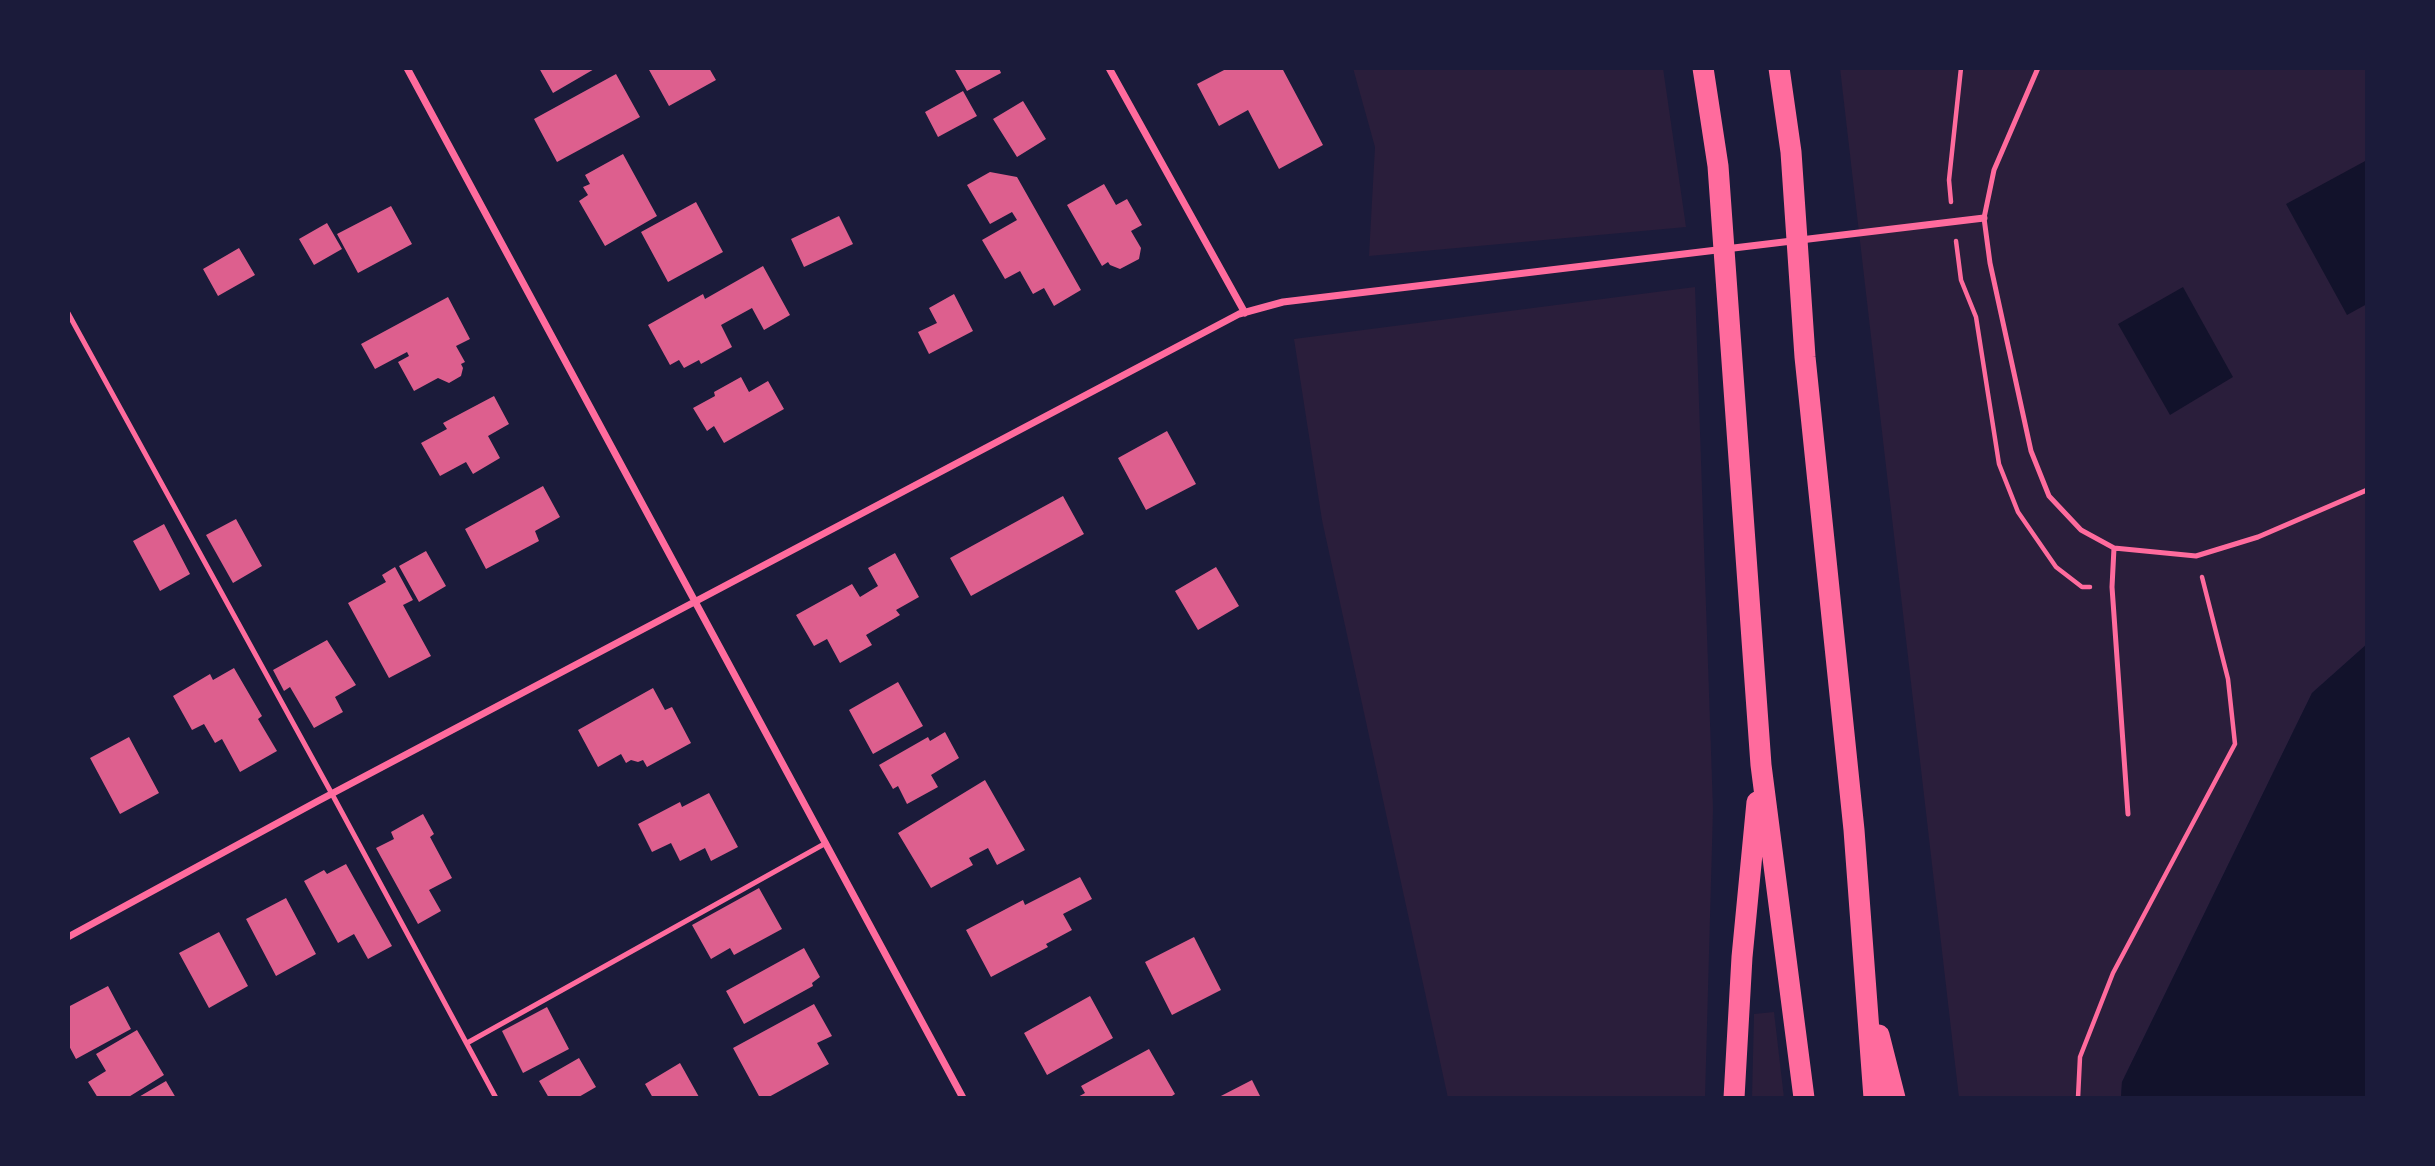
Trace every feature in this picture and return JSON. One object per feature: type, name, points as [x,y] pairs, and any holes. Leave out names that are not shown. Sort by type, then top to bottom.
[{"type":"highway","points":[[1703,68],[1718,166],[1761,765],[1804,1098]]},
{"type":"highway","points":[[1779,68],[1791,152],[1805,357],[1854,830],[1874,1098]]},
{"type":"highway","points":[[1734,1098],[1742,957],[1761,765]]},
{"type":"highway","points":[[1865,977],[1895,1098]]},
{"type":"street","points":[[407,68],[963,1098]]},
{"type":"street","points":[[1109,68],[1245,313]]},
{"type":"street","points":[[68,937],[1083,395],[1245,313],[1283,302],[1984,218]]},
{"type":"lane","points":[[2038,68],[1994,170],[1984,218],[1990,263],[2031,451],[2049,496],[2081,530],[2114,548],[2196,556],[2258,537],[2367,490]]},
{"type":"lane","points":[[68,313],[496,1098]]},
{"type":"lane","points":[[2114,548],[2112,587],[2128,814]]},
{"type":"lane","points":[[467,1043],[826,843]]},
{"type":"path","points":[[1949,180],[1961,68]]},
{"type":"path","points":[[2078,1098],[2080,1057],[2113,973],[2235,744],[2228,679],[2196,556]]},
{"type":"shaded area","points":[[1353,68],[1663,68],[1686,227],[1369,256],[1375,147]]},
{"type":"shaded area","points":[[1840,68],[2367,68],[2367,644],[2312,693],[2122,1082],[2121,1098],[1959,1098]]},
{"type":"shaded area","points":[[2367,160],[2367,304],[2347,315],[2286,204]]},
{"type":"shaded area","points":[[1695,287],[1713,809],[1705,1098],[1448,1098],[1322,520],[1294,339]]},
{"type":"shaded area","points":[[2183,287],[2233,377],[2170,415],[2118,324]]},
{"type":"shaded area","points":[[2367,644],[2367,1098],[2121,1098],[2122,1082],[2312,693]]},
{"type":"shaded area","points":[[1774,1012],[1784,1098],[1752,1098],[1754,1014]]},
{"type":"building","points":[[539,68],[596,68],[553,93]]},
{"type":"building","points":[[648,68],[709,68],[716,80],[669,106]]},
{"type":"building","points":[[954,68],[999,68],[1001,73],[967,91]]},
{"type":"building","points":[[1228,68],[1282,68],[1323,145],[1279,169],[1248,110],[1219,126],[1197,84]]},
{"type":"building","points":[[616,74],[640,117],[557,162],[534,119]]},
{"type":"building","points":[[963,91],[977,116],[938,137],[925,112]]},
{"type":"building","points":[[1023,101],[1046,139],[1017,157],[993,119]]},
{"type":"building","points":[[623,154],[657,216],[605,246],[579,201],[588,195],[583,187],[590,184],[585,175]]},
{"type":"building","points":[[990,172],[1017,177],[1081,290],[1054,306],[1044,288],[1033,294],[1020,271],[1005,279],[982,240],[1017,220],[1012,212],[990,224],[967,185]]},
{"type":"building","points":[[1104,184],[1116,205],[1127,199],[1142,225],[1131,231],[1141,248],[1139,259],[1120,269],[1108,262],[1102,266],[1067,205]]},
{"type":"building","points":[[696,202],[723,252],[668,282],[641,232]]},
{"type":"building","points":[[391,206],[412,244],[358,273],[337,234]]},
{"type":"building","points":[[839,216],[853,244],[804,267],[791,239]]},
{"type":"building","points":[[327,223],[342,249],[314,265],[299,239]]},
{"type":"building","points":[[239,248],[255,275],[218,296],[203,269]]},
{"type":"building","points":[[763,266],[790,315],[764,330],[752,308],[721,325],[732,347],[701,364],[699,360],[684,368],[679,360],[670,365],[648,325],[703,294],[705,299]]},
{"type":"building","points":[[954,294],[973,331],[929,354],[918,332],[937,323],[929,308]]},
{"type":"building","points":[[448,297],[470,339],[456,346],[465,362],[461,364],[461,376],[449,383],[438,378],[414,391],[398,362],[409,356],[407,352],[375,369],[361,344]]},
{"type":"building","points":[[741,377],[749,392],[768,381],[784,409],[724,443],[714,426],[707,431],[693,408]]},
{"type":"building","points":[[494,396],[509,424],[488,436],[500,458],[473,474],[466,462],[440,476],[421,443],[447,429],[443,423]]},
{"type":"building","points":[[1167,431],[1196,484],[1146,510],[1118,458]]},
{"type":"building","points":[[543,486],[560,517],[535,531],[539,541],[486,569],[465,529]]},
{"type":"building","points":[[1063,496],[1084,534],[971,596],[950,558]]},
{"type":"building","points":[[236,519],[262,566],[233,583],[206,535]]},
{"type":"building","points":[[164,524],[190,574],[160,591],[133,541]]},
{"type":"building","points":[[426,551],[446,586],[419,602],[399,566]]},
{"type":"building","points":[[895,553],[919,597],[896,610],[900,615],[866,635],[872,645],[840,663],[827,639],[814,646],[796,615],[852,584],[860,597],[878,586],[868,568]]},
{"type":"building","points":[[395,567],[413,600],[403,605],[431,656],[389,678],[348,603],[386,582],[382,575]]},
{"type":"building","points":[[1216,567],[1239,606],[1198,630],[1175,591]]},
{"type":"building","points":[[327,640],[356,685],[335,697],[343,712],[314,728],[290,687],[284,691],[273,670]]},
{"type":"building","points":[[234,668],[262,716],[258,719],[277,751],[240,772],[222,739],[215,743],[204,724],[192,730],[173,696],[210,674],[213,680]]},
{"type":"building","points":[[898,682],[923,726],[873,754],[849,710]]},
{"type":"building","points":[[653,688],[665,710],[672,707],[691,743],[647,767],[643,760],[626,763],[621,754],[598,767],[578,730]]},
{"type":"building","points":[[945,732],[959,758],[931,775],[938,787],[907,804],[898,786],[893,789],[879,765],[928,737],[930,741]]},
{"type":"building","points":[[129,737],[159,793],[120,814],[90,758]]},
{"type":"building","points":[[985,780],[1025,850],[997,865],[988,848],[969,858],[973,865],[931,888],[898,833]]},
{"type":"building","points":[[709,793],[738,847],[711,861],[705,848],[680,861],[671,843],[652,852],[638,824],[680,802],[682,807]]},
{"type":"building","points":[[423,814],[434,834],[430,837],[452,878],[429,890],[441,911],[418,924],[376,848],[394,839],[391,832]]},
{"type":"building","points":[[346,864],[392,946],[368,959],[354,934],[338,943],[304,881],[324,870],[327,874]]},
{"type":"building","points":[[1080,877],[1092,899],[1063,914],[1072,930],[1046,944],[1048,947],[991,977],[966,930],[1023,900],[1025,905]]},
{"type":"building","points":[[759,888],[782,929],[734,955],[730,948],[711,959],[692,925]]},
{"type":"building","points":[[286,898],[316,954],[276,976],[246,919]]},
{"type":"building","points":[[219,932],[248,986],[209,1008],[179,953]]},
{"type":"building","points":[[1194,937],[1221,990],[1172,1015],[1145,962]]},
{"type":"building","points":[[804,948],[820,977],[812,983],[813,986],[744,1024],[726,991]]},
{"type":"building","points":[[108,986],[131,1029],[76,1059],[68,1044],[68,1007]]},
{"type":"building","points":[[1090,996],[1113,1038],[1047,1075],[1024,1033]]},
{"type":"building","points":[[814,1004],[832,1036],[817,1043],[829,1064],[767,1098],[760,1098],[733,1048]]},
{"type":"building","points":[[547,1007],[569,1049],[523,1073],[502,1031]]},
{"type":"building","points":[[137,1030],[164,1075],[127,1098],[98,1098],[88,1082],[106,1071],[96,1054]]},
{"type":"building","points":[[1149,1049],[1175,1094],[1169,1098],[1076,1098],[1085,1093],[1081,1086]]},
{"type":"building","points":[[579,1058],[596,1087],[577,1098],[549,1098],[539,1081]]},
{"type":"building","points":[[680,1063],[699,1097],[653,1098],[645,1084]]},
{"type":"building","points":[[1252,1080],[1261,1098],[1217,1098]]},
{"type":"building","points":[[166,1081],[176,1098],[137,1098]]}]
